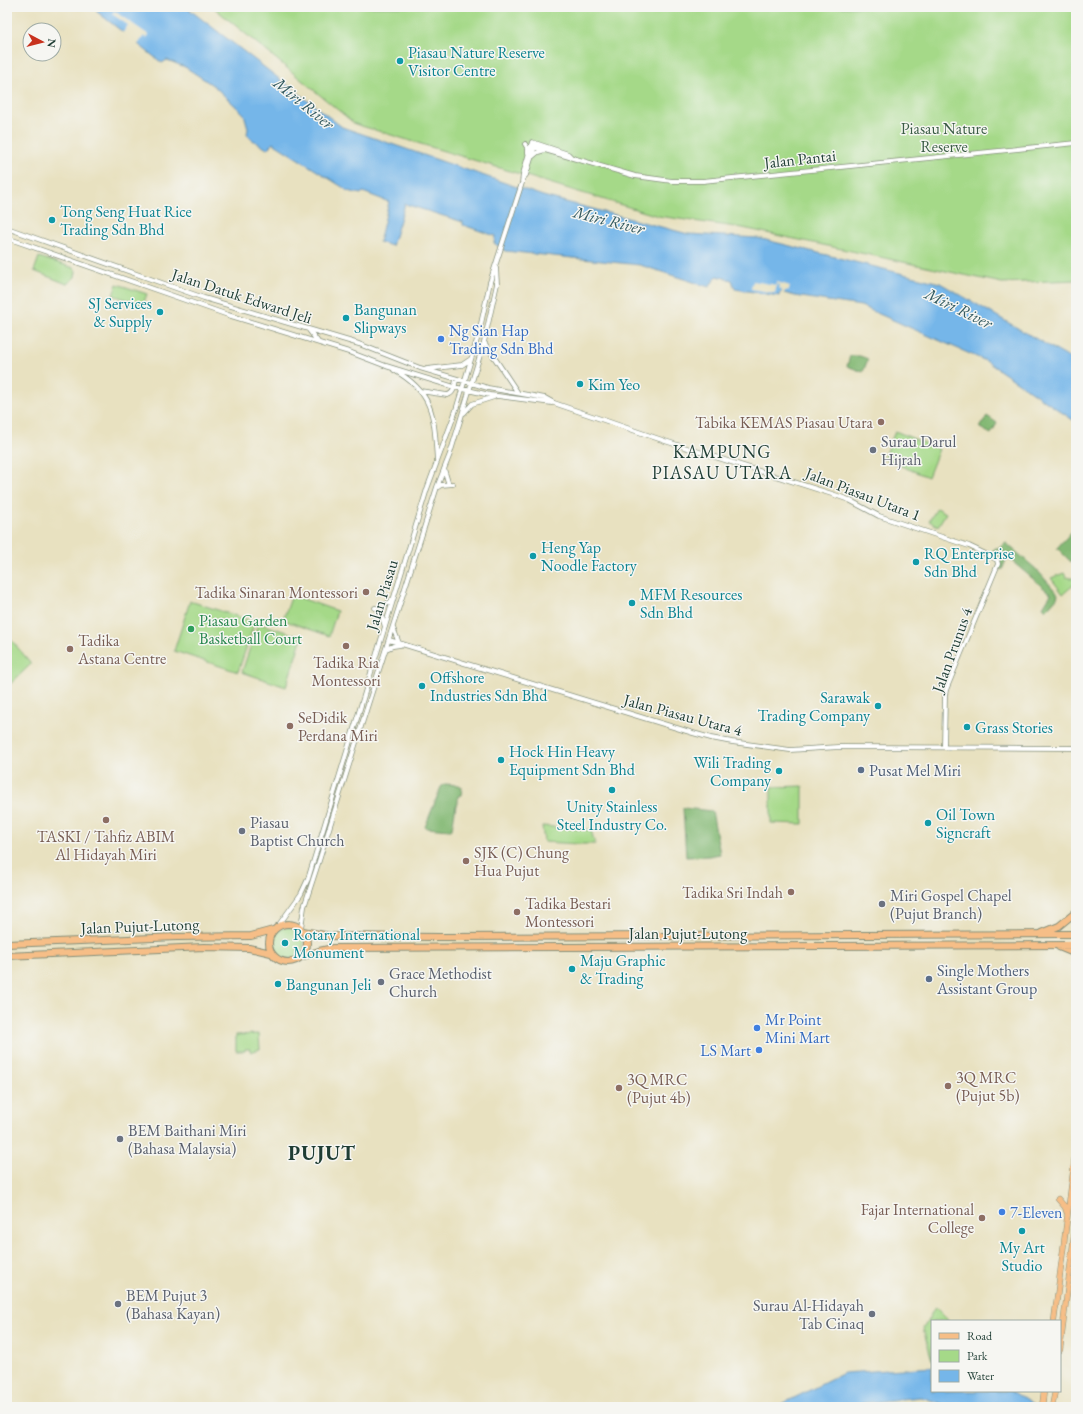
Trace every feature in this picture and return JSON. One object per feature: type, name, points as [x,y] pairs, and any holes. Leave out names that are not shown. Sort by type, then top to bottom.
[{"type":"highway","points":[[1038,934],[1059,926],[1076,912]]},
{"type":"highway","points":[[286,923],[294,924],[302,929],[307,937],[307,944],[301,957],[290,962],[284,962],[278,960],[271,953],[268,941],[276,928],[286,923]]},
{"type":"highway","name":"Jalan Pujut-Lutong","points":[[7,944],[177,937],[251,936],[276,928]]},
{"type":"highway","name":"Jalan Pujut-Lutong","points":[[302,929],[324,935],[337,936],[1076,934]]},
{"type":"highway","points":[[1054,945],[1076,954]]},
{"type":"highway","name":"Jalan Pujut-Lutong","points":[[301,957],[333,948],[1076,945]]},
{"type":"highway","name":"Jalan Pujut-Lutong","points":[[7,956],[204,948],[249,948],[271,953]]},
{"type":"main road","points":[[1054,1320],[1076,1149]]},
{"type":"main road","points":[[1070,1198],[1076,1194]]},
{"type":"main road","points":[[1058,1199],[1065,1206],[1068,1214]]},
{"type":"main road","points":[[1061,1342],[1076,1220]]},
{"type":"main road","points":[[1043,1404],[1044,1392]]},
{"type":"main road","points":[[1052,1407],[1054,1392]]},
{"type":"street","name":"Jalan Pantai","points":[[534,145],[545,150],[596,166],[653,180],[703,181],[1076,143]]},
{"type":"street","points":[[525,144],[530,156]]},
{"type":"street","points":[[530,156],[534,145],[568,154],[571,157]]},
{"type":"street","points":[[530,156],[545,150]]},
{"type":"street","name":"Jalan Piasau","points":[[276,928],[305,887],[427,489],[455,413],[472,359],[490,282],[524,177],[526,175],[530,156]]},
{"type":"street","name":"Jalan Datuk Edward Jeli","points":[[7,228],[204,298],[359,344],[425,370],[471,384]]},
{"type":"street","name":"Jalan Datuk Edward Jeli","points":[[7,238],[228,315],[318,342],[386,366],[469,391]]},
{"type":"street","name":"Jalan Piasau","points":[[302,929],[304,907],[484,342],[497,284],[496,266]]},
{"type":"street","points":[[309,330],[318,342]]},
{"type":"street","points":[[484,342],[518,393]]},
{"type":"street","points":[[425,370],[462,365],[472,359]]},
{"type":"street","points":[[386,366],[406,377],[430,406],[435,424],[437,463]]},
{"type":"street","points":[[419,391],[447,395],[452,393],[456,379]]},
{"type":"street","name":"Jalan Piasau Utara 1","points":[[471,384],[545,398],[554,403],[835,495],[849,500],[879,516],[969,546],[997,560],[998,564]]},
{"type":"street","name":"Jalan Piasau Utara 1","points":[[469,391],[554,403]]},
{"type":"street","points":[[461,416],[472,404],[486,398],[498,396]]},
{"type":"street","points":[[437,487],[450,483],[445,467]]},
{"type":"street","points":[[427,489],[431,485],[435,487],[428,517]]},
{"type":"street","name":"Jalan Prunus 4","points":[[944,747],[946,690],[998,564]]},
{"type":"street","points":[[375,608],[383,607],[394,599]]},
{"type":"street","points":[[390,613],[393,613],[398,609]]},
{"type":"street","points":[[380,610],[385,627]]},
{"type":"street","points":[[386,649],[400,643],[393,626]]},
{"type":"street","points":[[380,643],[389,640]]},
{"type":"street","name":"Jalan Piasau Utara 4","points":[[389,640],[684,730],[725,741],[790,750],[839,747],[1076,748]]},
{"type":"street","points":[[349,744],[355,746]]},
{"type":"green space","name":"Piasau Nature Reserve","points":[[213,7],[1076,7],[1076,280],[1002,283],[743,228],[658,216],[355,124]]},
{"type":"green space","points":[[39,257],[74,268],[76,271],[75,277],[67,284],[34,271]]},
{"type":"green space","points":[[117,284],[147,294],[143,305],[113,295]]},
{"type":"green space","points":[[850,356],[860,356],[868,359],[863,372],[847,366]]},
{"type":"green space","points":[[987,416],[997,423],[991,434],[980,428]]},
{"type":"green space","points":[[895,431],[939,449],[928,477],[884,459]]},
{"type":"green space","points":[[937,508],[946,513],[938,526],[929,521]]},
{"type":"green space","points":[[1076,527],[1076,553],[1071,562],[1057,548]]},
{"type":"green space","points":[[1006,543],[1037,570],[1058,594],[1057,598],[1046,610],[1043,607],[1051,594],[1007,557],[1002,570],[999,568],[1000,563],[991,555],[993,550]]},
{"type":"green space","points":[[1064,573],[1066,577],[1076,579],[1076,583],[1063,594],[1051,578]]},
{"type":"green space","points":[[292,595],[337,611],[329,636],[283,620]]},
{"type":"green space","points":[[190,601],[255,622],[238,672],[174,651]]},
{"type":"green space","points":[[258,623],[302,637],[286,687],[242,672]]},
{"type":"green space","points":[[7,635],[30,662],[30,665],[7,687]]},
{"type":"green space","points":[[444,784],[459,785],[462,787],[461,795],[458,796],[452,829],[427,828],[425,827],[441,787]]},
{"type":"green space","points":[[803,786],[803,824],[771,823],[771,787]]},
{"type":"green space","points":[[683,808],[712,811],[720,854],[686,857]]},
{"type":"green space","points":[[542,826],[591,830],[595,844],[544,842]]},
{"type":"green space","points":[[285,927],[291,927],[301,934],[304,943],[303,949],[297,956],[291,959],[285,959],[275,952],[272,946],[272,940],[279,930]]},
{"type":"green space","points":[[259,1034],[260,1049],[250,1052],[250,1049],[245,1049],[245,1051],[236,1051],[236,1035]]},
{"type":"green space","points":[[935,1307],[948,1320],[931,1320],[931,1357],[923,1329]]},
{"type":"water","name":"Miri River","points":[[99,7],[186,7],[342,127],[543,196],[688,234],[758,238],[940,283],[1076,362],[1076,422],[986,361],[861,306],[795,296],[780,292],[779,296],[735,289],[732,280],[717,276],[709,287],[640,265],[505,251],[494,243],[495,236],[463,225],[463,222],[405,204],[392,246],[379,242],[389,202],[363,192],[361,194],[347,191],[273,143],[267,149],[251,139],[247,134],[248,128],[244,114],[214,86],[185,67],[167,60],[162,63],[96,11]]},
{"type":"water","points":[[931,1367],[931,1392],[1014,1392],[1036,1407],[951,1407],[921,1397],[863,1403],[855,1407],[776,1407],[844,1373]]},
{"type":"pier","points":[[114,11],[149,35],[146,38],[144,36],[137,46],[122,34],[128,25],[112,14]]},
{"type":"pier","points":[[753,281],[776,285],[777,282],[790,286],[789,290],[785,291],[783,295],[781,295],[782,290],[779,288],[780,285],[777,284],[775,293],[751,289]]},
{"type":"place","name":"Piasau Nature Reserve Visitor Centre","points":[[400,61]]},
{"type":"place","name":"Tong Seng Huat Rice Trading Sdn Bhd","points":[[52,220]]},
{"type":"place","name":"SJ Services & Supply","points":[[160,312]]},
{"type":"place","name":"Bangunan Slipways","points":[[346,318]]},
{"type":"place","name":"Ng Sian Hap Trading Sdn Bhd","points":[[441,339]]},
{"type":"place","name":"Kim Yeo","points":[[580,384]]},
{"type":"place","name":"Tabika KEMAS Piasau Utara","points":[[881,422]]},
{"type":"place","name":"Surau Darul Hijrah","points":[[873,450]]},
{"type":"place","name":"Heng Yap Noodle Factory","points":[[533,556]]},
{"type":"place","name":"RQ Enterprise Sdn Bhd","points":[[916,562]]},
{"type":"place","name":"Tadika Sinaran Montessori","points":[[366,592]]},
{"type":"place","name":"MFM Resources Sdn Bhd","points":[[632,603]]},
{"type":"place","name":"Piasau Garden Basketball Court","points":[[191,629]]},
{"type":"place","name":"Tadika Ria Montessori","points":[[346,646]]},
{"type":"place","name":"Tadika Astana Centre","points":[[70,649]]},
{"type":"place","name":"Offshore Industries Sdn Bhd","points":[[422,686]]},
{"type":"place","name":"Sarawak Trading Company","points":[[878,706]]},
{"type":"place","name":"SeDidik Perdana Miri","points":[[290,726]]},
{"type":"place","name":"Grass Stories","points":[[967,727]]},
{"type":"place","name":"Hock Hin Heavy Equipment Sdn Bhd","points":[[501,760]]},
{"type":"place","name":"Pusat Mel Miri","points":[[861,770]]},
{"type":"place","name":"Wili Trading Company","points":[[779,771]]},
{"type":"place","name":"Unity Stainless Steel Industry Co.","points":[[612,790]]},
{"type":"place","name":"TASKI / Tahfiz ABIM Al Hidayah Miri","points":[[106,820]]},
{"type":"place","name":"Oil Town Signcraft","points":[[928,823]]},
{"type":"place","name":"Piasau Baptist Church","points":[[242,831]]},
{"type":"place","name":"SJK (C) Chung Hua Pujut","points":[[466,861]]},
{"type":"place","name":"Tadika Sri Indah","points":[[791,892]]},
{"type":"place","name":"Miri Gospel Chapel (Pujut Branch)","points":[[882,904]]},
{"type":"place","name":"Tadika Bestari Montessori","points":[[517,912]]},
{"type":"place","name":"Rotary International Monument","points":[[285,943]]},
{"type":"place","name":"Maju Graphic & Trading","points":[[572,969]]},
{"type":"place","name":"Single Mothers Assistant Group","points":[[929,979]]},
{"type":"place","name":"Grace Methodist Church","points":[[381,982]]},
{"type":"place","name":"Bangunan Jeli","points":[[278,984]]},
{"type":"place","name":"Mr Point Mini Mart","points":[[757,1028]]},
{"type":"place","name":"LS Mart","points":[[759,1050]]},
{"type":"place","name":"3Q MRC (Pujut 5b)","points":[[948,1086]]},
{"type":"place","name":"3Q MRC (Pujut 4b)","points":[[619,1088]]},
{"type":"place","name":"BEM Baithani Miri (Bahasa Malaysia)","points":[[120,1139]]},
{"type":"place","name":"7-Eleven","points":[[1002,1212]]},
{"type":"place","name":"Fajar International College","points":[[982,1218]]},
{"type":"place","name":"My Art Studio","points":[[1022,1231]]},
{"type":"place","name":"BEM Pujut 3 (Bahasa Kayan)","points":[[118,1304]]},
{"type":"place","name":"Surau Al-Hidayah Tab Cinaq","points":[[872,1314]]},
{"type":"district","name":"KAMPUNG PIASAU UTARA","points":[[722,461]]},
{"type":"district","name":"PUJUT","points":[[322,1153]]}]
